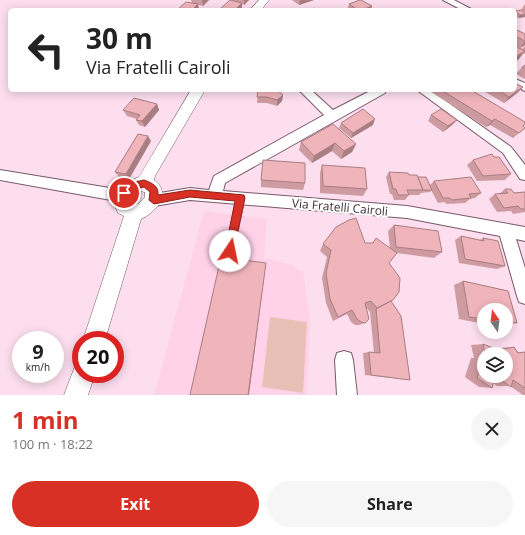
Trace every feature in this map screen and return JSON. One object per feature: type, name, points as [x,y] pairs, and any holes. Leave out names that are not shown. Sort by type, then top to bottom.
[{"type":"street","points":[[257,8],[264,0]]},
{"type":"street","points":[[447,0],[459,2]]},
{"type":"street","points":[[144,184],[148,174],[197,92]]},
{"type":"street","points":[[306,92],[332,116]]},
{"type":"street","points":[[214,196],[219,180],[377,92]]},
{"type":"street","points":[[425,92],[478,128],[507,150],[525,175]]},
{"type":"street","points":[[0,175],[122,196]]},
{"type":"street","points":[[144,184],[151,186],[154,191],[154,200],[146,209],[134,212],[124,208],[121,202],[122,196],[129,187],[144,184]]},
{"type":"street","name":"Via Fratelli Cairoli","points":[[154,200],[190,194],[407,212],[525,234]]},
{"type":"street","points":[[97,331],[134,212]]},
{"type":"street","points":[[506,231],[525,296]]},
{"type":"street","points":[[344,360],[347,395]]},
{"type":"street","points":[[76,395],[80,383]]},
{"type":"lane","points":[[230,251],[241,198]]},
{"type":"shaded area","points":[[204,211],[267,219],[264,258],[293,265],[300,271],[303,271],[310,321],[307,395],[154,395]]},
{"type":"shaded area","points":[[270,317],[307,322],[303,393],[262,387]]},
{"type":"building","points":[[230,0],[242,3],[237,8],[221,8]]},
{"type":"building","points":[[361,0],[372,6],[367,8],[355,8],[349,4]]},
{"type":"building","points":[[186,2],[198,4],[194,8],[179,8]]},
{"type":"building","points":[[521,10],[525,14],[520,15],[517,11]]},
{"type":"building","points":[[517,30],[525,34],[525,41],[517,37]]},
{"type":"building","points":[[517,47],[525,51],[517,56]]},
{"type":"building","points":[[517,84],[523,87],[517,91]]},
{"type":"building","points":[[258,92],[279,92],[283,95],[277,100],[267,97],[257,97]]},
{"type":"building","points":[[444,92],[474,92],[525,122],[523,126],[525,128],[519,133],[495,119],[492,121]]},
{"type":"building","points":[[501,92],[516,92],[509,97]]},
{"type":"building","points":[[134,98],[157,104],[142,121],[136,120],[140,115],[123,110]]},
{"type":"building","points":[[363,109],[375,119],[353,133],[341,123]]},
{"type":"building","points":[[441,109],[457,120],[448,126],[431,115]]},
{"type":"building","points":[[333,124],[356,144],[344,151],[335,143],[314,156],[301,142]]},
{"type":"building","points":[[138,134],[148,136],[126,174],[115,172]]},
{"type":"building","points":[[492,154],[494,157],[499,157],[511,174],[483,176],[473,160]]},
{"type":"building","points":[[263,160],[305,163],[305,183],[261,180]]},
{"type":"building","points":[[322,165],[365,168],[367,189],[323,186]]},
{"type":"building","points":[[389,172],[417,175],[423,190],[407,190],[409,195],[398,195],[396,189],[393,189]]},
{"type":"building","points":[[418,177],[426,177],[432,190],[423,190]]},
{"type":"building","points":[[471,177],[481,193],[469,194],[471,198],[452,200],[450,198],[443,198],[434,181]]},
{"type":"building","points":[[505,189],[511,189],[514,193],[525,192],[525,209],[521,209],[518,206],[504,208],[495,194],[508,193]]},
{"type":"building","points":[[356,218],[365,243],[373,243],[376,238],[397,253],[389,263],[400,278],[399,292],[393,300],[377,308],[371,301],[365,303],[369,319],[365,323],[357,319],[352,310],[338,317],[330,299],[326,273],[331,250],[323,244],[336,227]]},
{"type":"building","points":[[394,225],[438,231],[442,252],[396,247]]},
{"type":"building","points":[[461,236],[484,241],[483,238],[498,241],[505,266],[465,259]]},
{"type":"building","points":[[221,257],[266,263],[248,395],[190,395]]},
{"type":"building","points":[[463,281],[508,291],[511,303],[477,303],[477,318],[469,317]]},
{"type":"building","points":[[391,301],[401,316],[410,380],[371,375],[369,352],[380,353],[376,309]]},
{"type":"building","points":[[513,309],[517,323],[513,322]]},
{"type":"building","points":[[483,344],[490,347],[484,347]]},
{"type":"building","points":[[513,347],[518,353],[525,352],[525,388],[513,380]]},
{"type":"building","points":[[484,383],[493,383],[492,388]]},
{"type":"building","points":[[506,383],[512,383],[511,387]]},
{"type":"route","points":[[124,193],[133,185],[148,184],[153,188],[155,194],[154,200],[190,194],[241,198],[230,251]]}]
